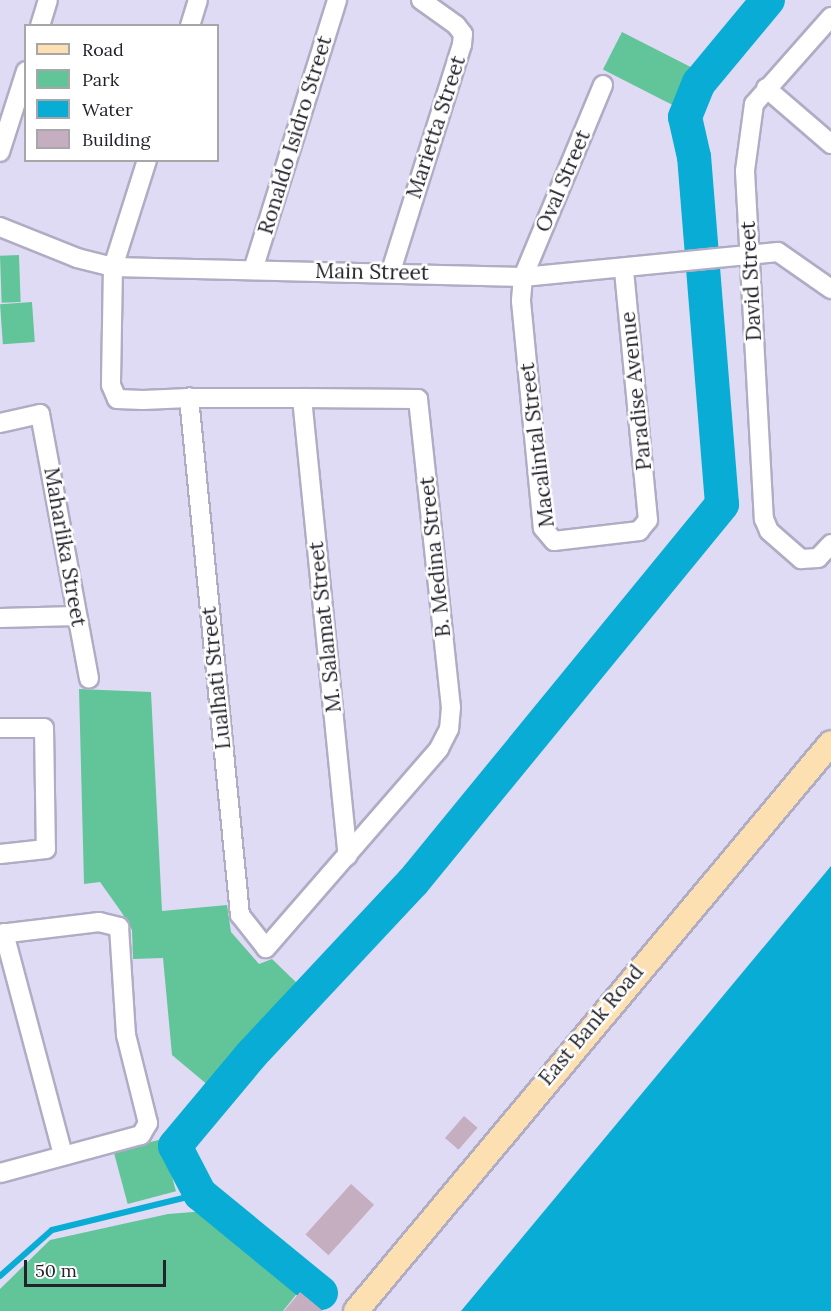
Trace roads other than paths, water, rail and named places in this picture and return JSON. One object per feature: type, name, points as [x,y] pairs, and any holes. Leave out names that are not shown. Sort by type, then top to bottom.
[{"type":"main road","name":"East Bank Road","points":[[356,1311],[831,743]]},
{"type":"street","points":[[41,24],[48,0]]},
{"type":"street","points":[[191,24],[198,0]]},
{"type":"street","name":"Ronaldo Isidro Street","points":[[253,270],[337,0]]},
{"type":"street","name":"Marietta Street","points":[[391,271],[462,45],[463,34],[456,25],[421,0]]},
{"type":"street","name":"David Street","points":[[831,17],[754,104],[745,171],[764,519],[769,531],[801,559],[818,558],[831,544]]},
{"type":"street","points":[[0,152],[24,77]]},
{"type":"street","name":"Oval Street","points":[[523,276],[603,85]]},
{"type":"street","points":[[766,88],[831,144]]},
{"type":"street","points":[[112,267],[146,162]]},
{"type":"street","name":"Main Street","points":[[0,227],[112,267],[391,271],[523,276],[624,269],[707,261],[750,253],[778,252],[831,289]]},
{"type":"street","name":"B. Medina Street","points":[[112,267],[111,385],[117,399],[418,399],[451,707],[449,729],[439,749],[266,948]]},
{"type":"street","name":"Paradise Avenue","points":[[624,269],[648,514]]},
{"type":"street","name":"Macalintal Street","points":[[523,276],[521,301],[546,535],[561,541],[639,531],[646,525],[648,514]]},
{"type":"street","name":"Lualhati Street","points":[[189,398],[240,915],[266,948]]},
{"type":"street","name":"M. Salamat Street","points":[[302,398],[348,856]]},
{"type":"street","name":"Maharlika Street","points":[[0,423],[40,414],[89,679]]},
{"type":"street","points":[[0,618],[77,616]]},
{"type":"street","points":[[0,728],[44,728],[46,849],[0,854]]},
{"type":"street","points":[[0,1173],[63,1154],[141,1135],[148,1128],[126,1035],[119,927],[99,922],[2,933],[63,1154]]},
{"type":"water","points":[[831,866],[831,1311],[461,1311]]},
{"type":"waterway","points":[[321,1293],[200,1194],[175,1146],[251,1055],[413,882],[722,504],[694,157],[685,117],[699,83],[768,0]]},
{"type":"waterway","points":[[0,1276],[52,1230],[200,1194]]}]
